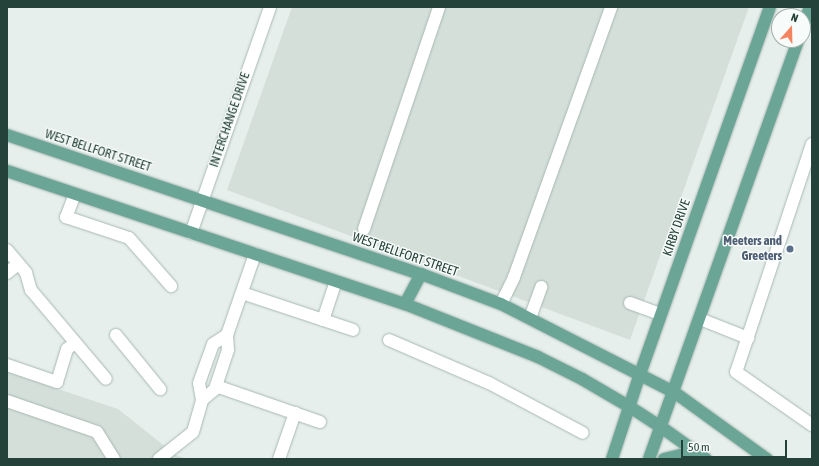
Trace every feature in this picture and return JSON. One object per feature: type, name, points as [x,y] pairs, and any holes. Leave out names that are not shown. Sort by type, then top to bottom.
[{"type":"main road","name":"KIRBY DRIVE","points":[[612,459],[640,374],[770,7]]},
{"type":"main road","points":[[649,459],[795,48]]},
{"type":"main road","name":"WEST BELLFORT STREET","points":[[7,135],[421,274],[501,304],[674,392],[767,459]]},
{"type":"main road","points":[[7,171],[405,304],[538,357],[582,379],[630,407],[706,459]]},
{"type":"main road","points":[[405,304],[421,274]]},
{"type":"main road","points":[[664,459],[681,455],[698,459]]},
{"type":"street","name":"INTERCHANGE DRIVE","points":[[191,233],[270,7]]},
{"type":"street","points":[[364,229],[439,7]]},
{"type":"street","points":[[501,304],[514,276],[611,7]]},
{"type":"street","points":[[812,144],[736,372],[812,425]]},
{"type":"street","points":[[75,194],[66,217],[129,238],[171,286]]},
{"type":"street","points":[[7,250],[26,273],[31,290],[106,379]]},
{"type":"street","points":[[202,400],[215,389],[228,350],[227,335],[255,254]]},
{"type":"street","points":[[7,273],[18,264]]},
{"type":"street","points":[[323,320],[336,281]]},
{"type":"street","points":[[530,318],[541,287]]},
{"type":"street","points":[[242,293],[353,330]]},
{"type":"street","points":[[630,303],[661,314]]},
{"type":"street","points":[[700,319],[748,338]]},
{"type":"street","points":[[158,459],[193,432],[202,400],[199,383],[208,357],[214,344],[227,335]]},
{"type":"street","points":[[116,336],[160,389]]},
{"type":"street","points":[[389,340],[489,383],[583,432]]},
{"type":"street","points":[[7,365],[57,382],[67,349],[75,343]]},
{"type":"street","points":[[216,386],[320,422]]},
{"type":"street","points":[[7,401],[97,432],[114,459]]},
{"type":"street","points":[[279,459],[295,413]]},
{"type":"shaded area","points":[[292,7],[749,7],[630,340],[227,190]]},
{"type":"shaded area","points":[[7,372],[118,409],[176,455],[187,459],[7,459]]},
{"type":"place","name":"Meeters and Greeters","points":[[790,249]]}]
